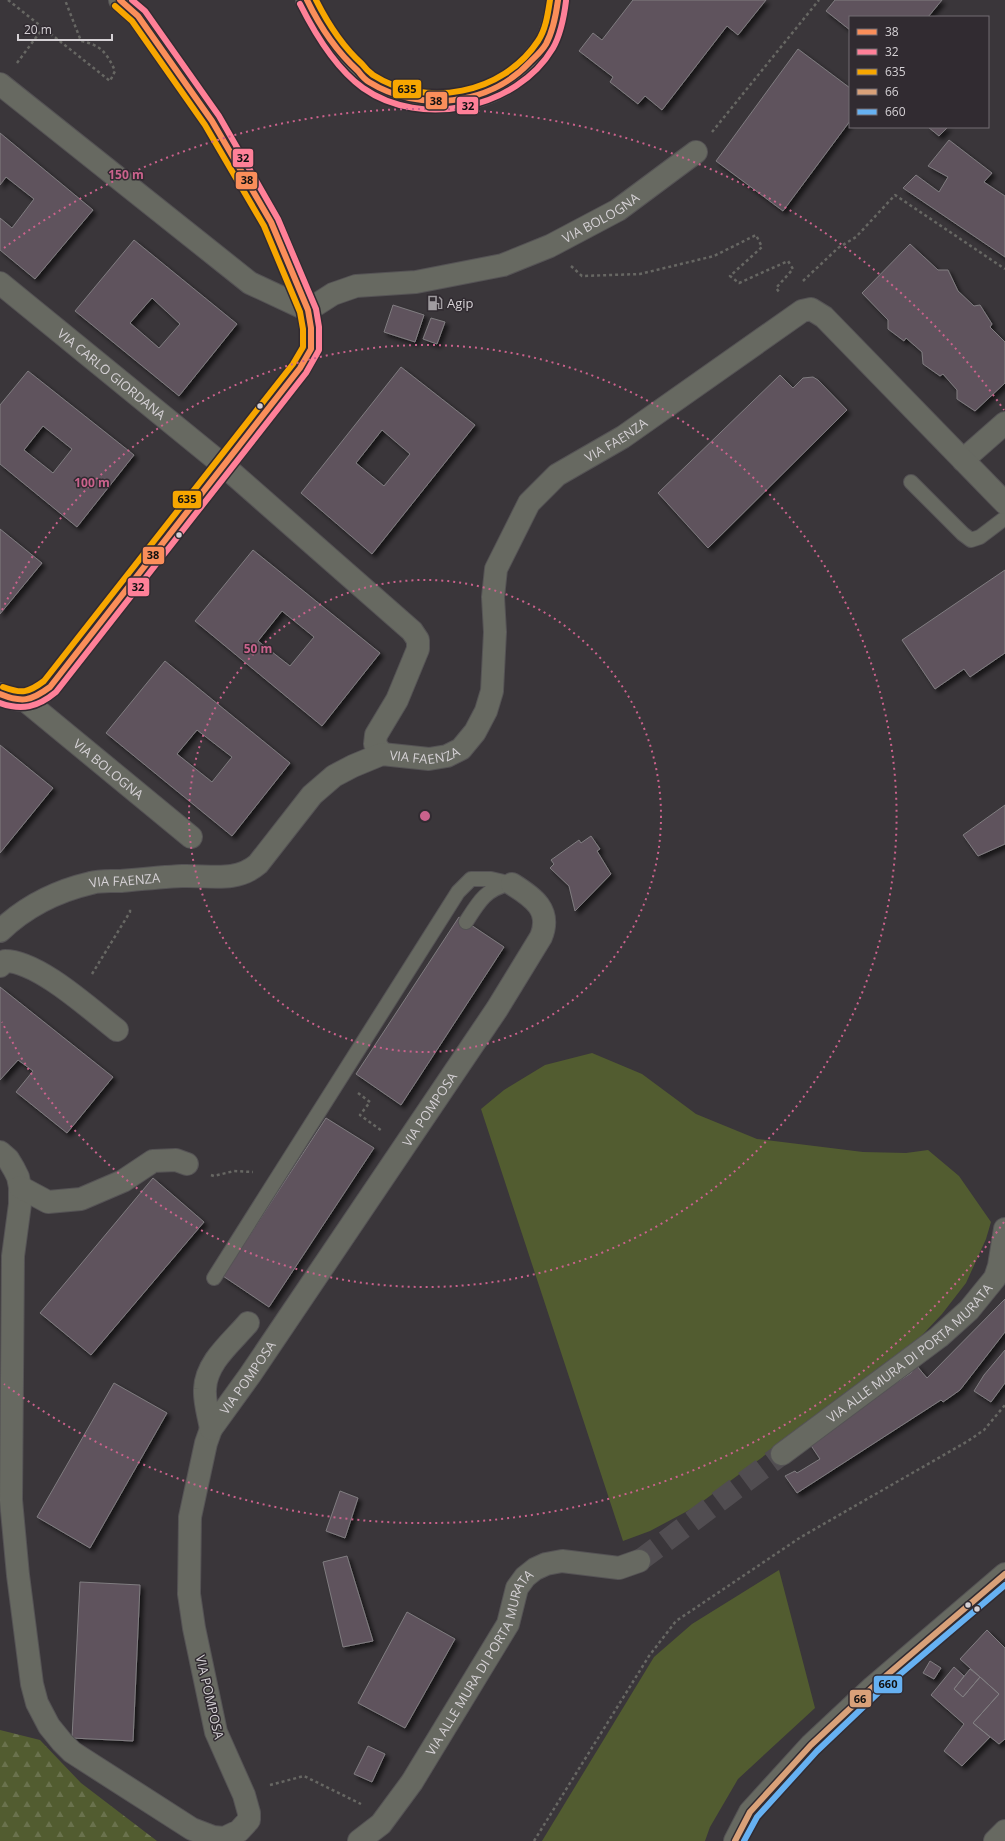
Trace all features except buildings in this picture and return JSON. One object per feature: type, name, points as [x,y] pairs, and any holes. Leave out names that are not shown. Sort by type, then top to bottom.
[{"type":"street","points":[[26,701],[39,696],[50,687],[300,368],[311,349],[311,328],[308,310],[271,222],[212,121],[138,16],[120,0]]},
{"type":"street","points":[[307,0],[319,25],[340,55],[368,81],[402,97],[431,102],[460,100],[502,87],[528,67],[547,42],[555,20],[558,0]]},
{"type":"street","points":[[0,85],[250,283],[308,310]]},
{"type":"street","name":"VIA BOLOGNA","points":[[308,310],[333,294],[356,286],[416,282],[502,265],[550,246],[618,210],[696,152]]},
{"type":"street","name":"VIA CARLO GIORDANA","points":[[0,283],[223,465]]},
{"type":"street","name":"VIA FAENZA","points":[[0,931],[14,917],[65,890],[92,882],[183,876],[236,876],[250,871],[258,864],[312,795],[334,776],[382,754],[429,759],[447,756],[461,749],[475,732],[486,711],[492,692],[495,632],[493,597],[496,569],[530,503],[557,475],[623,437],[802,312],[811,309],[824,317],[1005,503]]},
{"type":"street","points":[[963,460],[1005,423]]},
{"type":"street","name":"VIA FAENZA","points":[[223,465],[412,631],[418,640],[418,649],[415,658],[397,700],[376,734],[375,744],[382,754]]},
{"type":"street","name":"VIA BOLOGNA","points":[[0,694],[12,700],[26,701],[191,837]]},
{"type":"street","name":"VIA POMPOSA","points":[[0,1152],[8,1159],[14,1169],[18,1177],[20,1187],[20,1204],[13,1256],[11,1500],[18,1575],[32,1684],[37,1703],[49,1726],[72,1752],[192,1829],[213,1837],[227,1837],[245,1826],[249,1813],[242,1792],[216,1732],[194,1628],[189,1594],[190,1516],[206,1443],[211,1429],[250,1375],[403,1146],[497,1009],[544,928],[545,918],[540,907],[533,898],[512,884]]},
{"type":"street","points":[[0,966],[5,961],[12,961],[33,968],[77,998],[117,1030]]},
{"type":"street","points":[[20,1187],[48,1202],[81,1199],[124,1181],[153,1161],[176,1160],[187,1164]]},
{"type":"street","name":"VIA ALLE MURA DI PORTA MURATA","points":[[782,1454],[939,1338],[969,1310],[995,1278],[999,1266],[1005,1230]]},
{"type":"street","points":[[211,1429],[204,1390],[207,1374],[216,1359],[248,1323]]},
{"type":"street","name":"VIA ALLE MURA DI PORTA MURATA","points":[[359,1841],[381,1824],[412,1782],[508,1624],[517,1588],[525,1578],[535,1569],[546,1564],[562,1561],[619,1568],[639,1561]]},
{"type":"street","points":[[735,1841],[750,1812],[811,1745],[873,1687],[1005,1574]]},
{"type":"street","points":[[995,1841],[1005,1831]]},
{"type":"lane","points":[[911,482],[963,534],[971,540],[980,537],[1005,518]]},
{"type":"lane","points":[[214,1278],[464,884],[471,879],[480,878],[503,880],[512,884]]},
{"type":"lane","points":[[466,922],[486,894],[501,886],[512,884]]},
{"type":"path","points":[[8,0],[110,81],[115,71],[108,55],[94,43],[81,41],[64,0]]},
{"type":"path","points":[[696,152],[819,0]]},
{"type":"path","points":[[0,85],[43,28]]},
{"type":"path","points":[[801,283],[838,248],[856,237],[895,195],[1005,269]]},
{"type":"path","points":[[550,246],[582,276],[640,274],[714,256],[756,235],[762,247],[730,276],[739,283],[788,262],[793,269],[776,288],[785,297]]},
{"type":"path","points":[[77,998],[130,912],[130,903],[143,879]]},
{"type":"path","points":[[340,1080],[370,1102],[360,1116],[403,1146]]},
{"type":"path","points":[[534,1841],[649,1656],[676,1621],[801,1537],[968,1441],[984,1430],[1005,1405]]},
{"type":"path","points":[[242,1792],[304,1776],[386,1818]]},
{"type":"green space","points":[[592,1053],[642,1074],[696,1114],[757,1139],[863,1152],[906,1153],[928,1150],[959,1176],[991,1222],[986,1239],[966,1283],[942,1314],[911,1347],[695,1507],[650,1531],[623,1541],[481,1109],[504,1090],[545,1065]]},
{"type":"green space","points":[[779,1570],[815,1708],[738,1779],[710,1827],[705,1841],[542,1841],[654,1657],[692,1624]]},
{"type":"green space","points":[[0,1730],[40,1740],[81,1783],[157,1841],[0,1841]]},
{"type":"tunnel","points":[[639,1561],[782,1454]]},
{"type":"transit line","name":"38","points":[[0,694],[14,699],[26,699],[32,698],[50,687],[300,368],[311,349],[311,328],[308,310],[271,222],[212,121],[138,16],[120,0]]},
{"type":"transit line","name":"32","points":[[0,703],[16,707],[30,706],[43,701],[56,692],[306,373],[319,350],[319,327],[316,309],[278,219],[219,116],[145,11],[132,0]]},
{"type":"transit line","name":"38","points":[[307,0],[317,20],[329,38],[366,80],[389,92],[409,98],[431,101],[453,100],[474,96],[495,88],[513,77],[537,56],[546,44],[551,34],[558,0]]},
{"type":"transit line","name":"635","points":[[316,0],[325,18],[342,42],[373,75],[394,85],[416,91],[439,93],[462,91],[484,84],[505,73],[523,59],[541,36],[546,21],[550,0]]},
{"type":"transit line","name":"32","points":[[300,4],[312,27],[335,61],[343,71],[363,88],[386,101],[412,108],[439,109],[466,106],[492,98],[516,86],[537,69],[556,43],[562,25],[566,1]]},
{"type":"transit line","name":"635","points":[[3,687],[15,691],[25,691],[34,688],[44,681],[293,364],[303,347],[303,329],[300,312],[264,226],[205,125],[132,21],[115,6]]},
{"type":"transit line","name":"66","points":[[735,1841],[750,1812],[811,1745],[873,1687],[1005,1574]]},
{"type":"transit line","name":"660","points":[[744,1841],[757,1817],[817,1751],[878,1693],[1005,1585]]},
{"type":"place","name":"Agip","points":[[435,303]]}]
